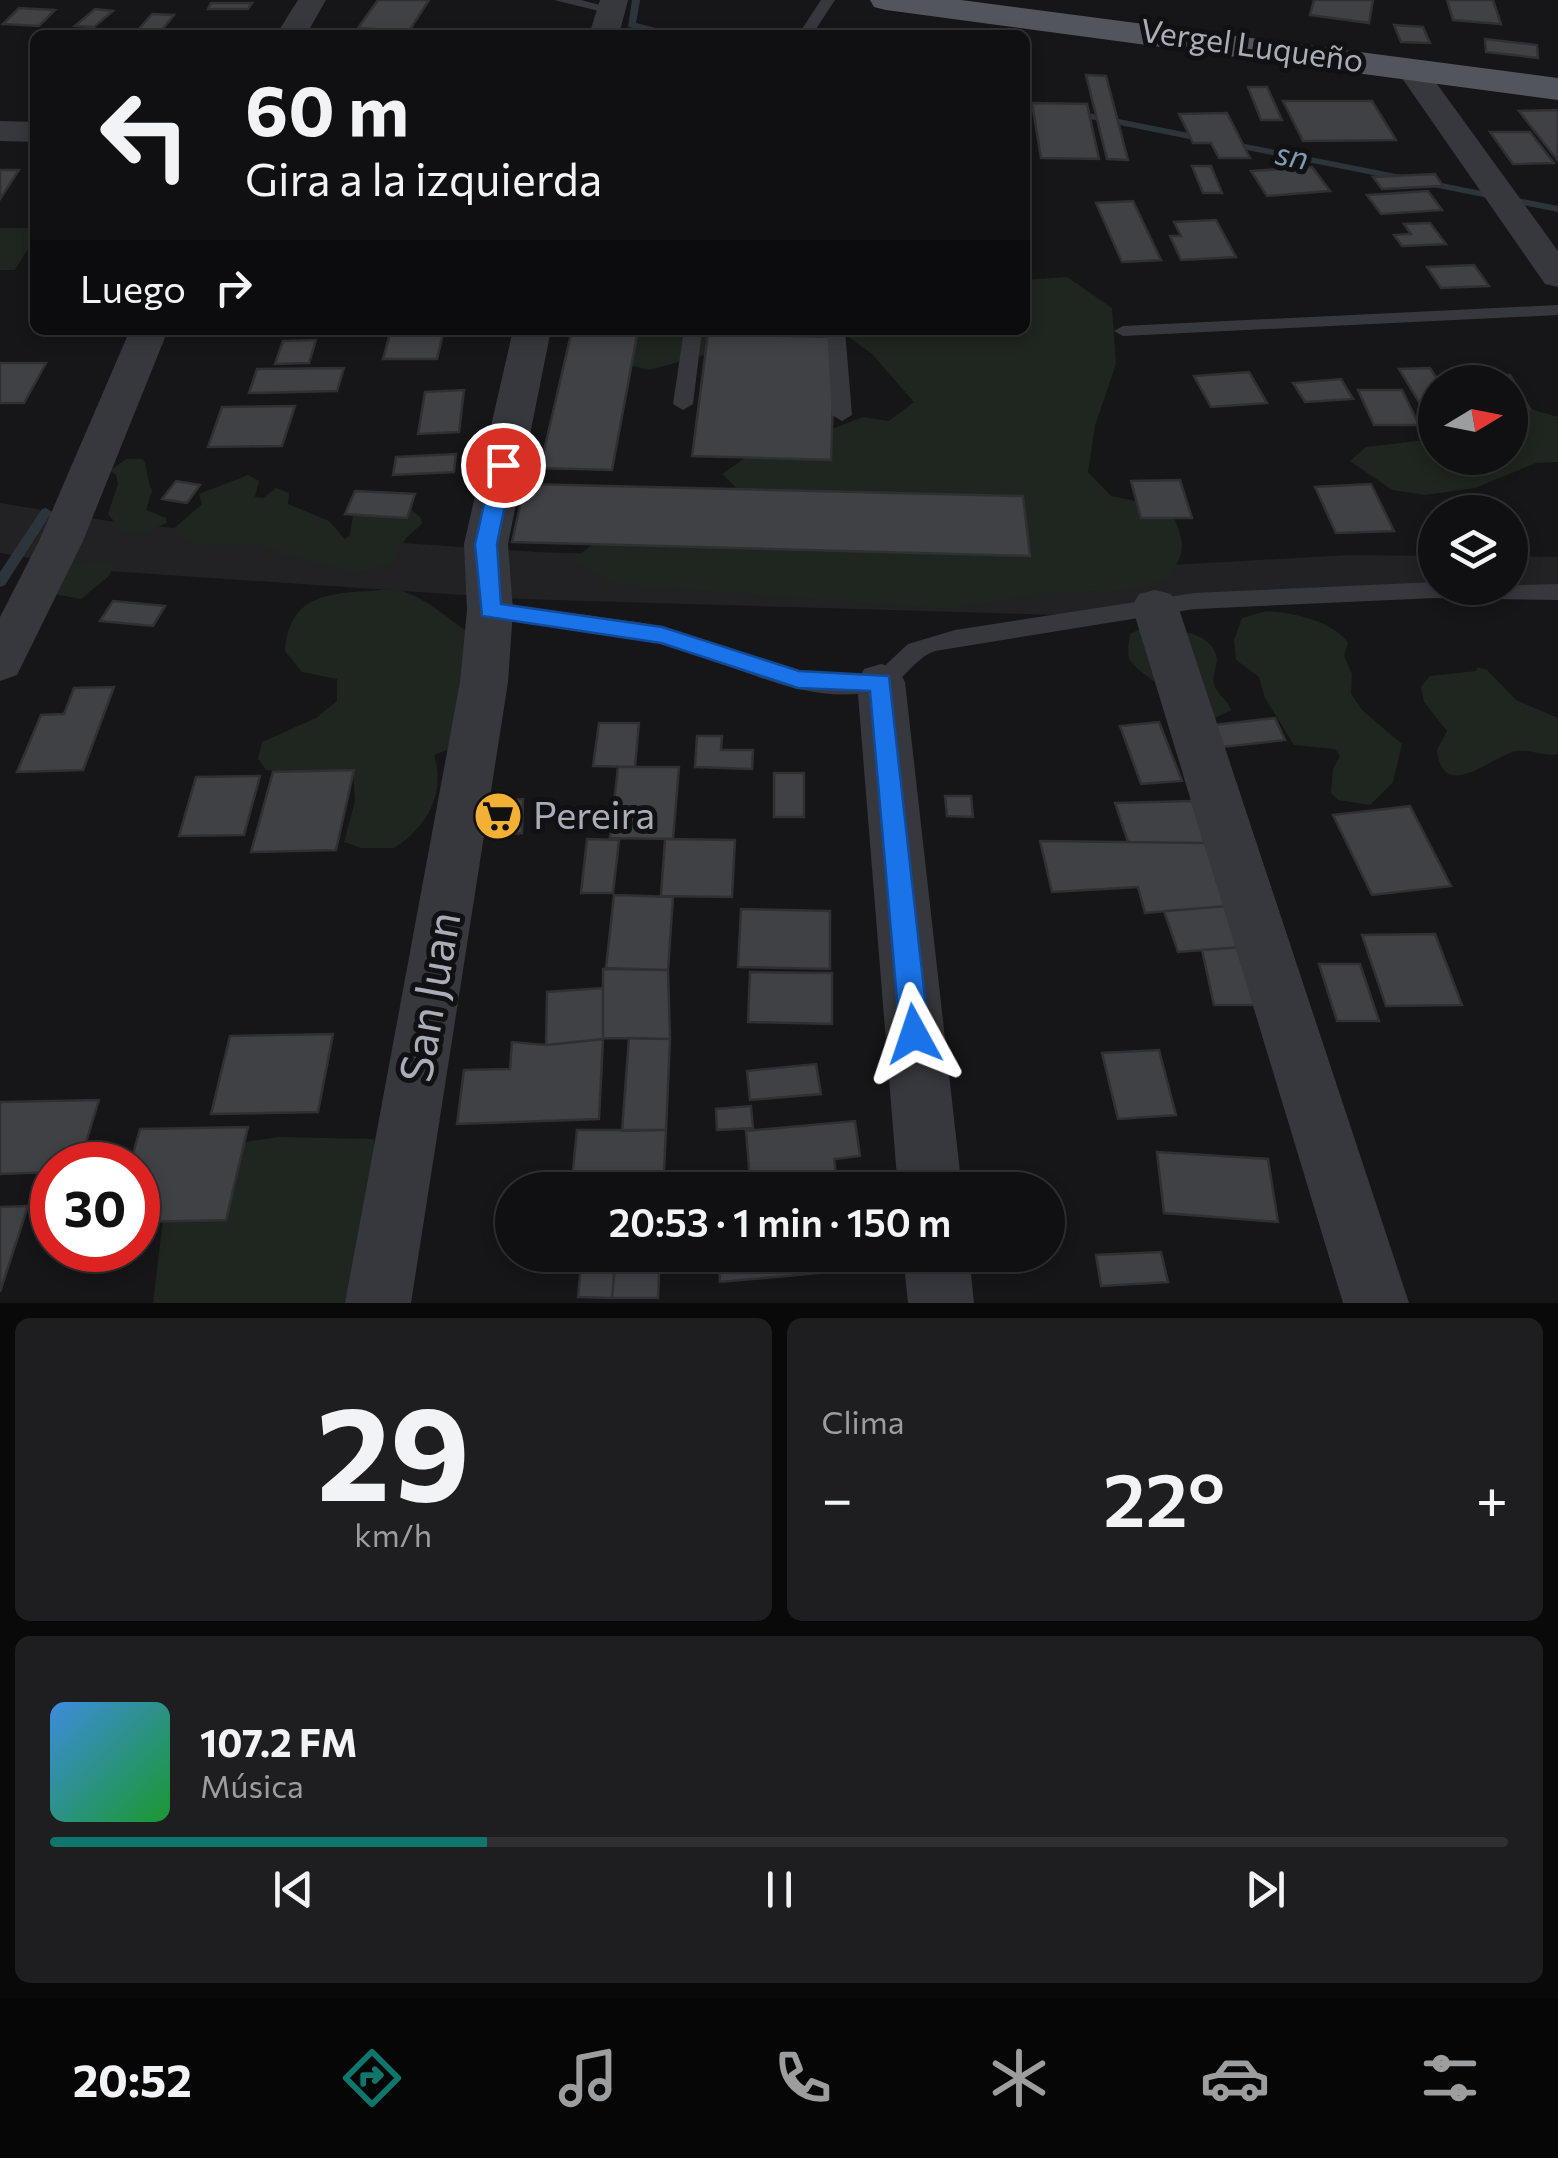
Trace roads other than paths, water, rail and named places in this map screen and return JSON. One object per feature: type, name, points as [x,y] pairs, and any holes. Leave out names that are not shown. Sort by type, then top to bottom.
[{"type":"main road","name":"Vergel Luqueño","points":[[886,0],[1558,89]]},
{"type":"street","points":[[294,30],[312,0]]},
{"type":"street","points":[[1410,68],[1558,276]]},
{"type":"street","points":[[0,131],[30,132]]},
{"type":"street","points":[[0,662],[61,541],[147,335]]},
{"type":"street","name":"San Juan","points":[[378,1303],[482,692],[490,610],[486,544],[531,335]]},
{"type":"street","points":[[1155,606],[1376,1303]]},
{"type":"street","points":[[881,682],[928,1172]]},
{"type":"street","points":[[937,1272],[940,1303]]},
{"type":"lane","points":[[561,0],[609,15]]},
{"type":"lane","points":[[808,30],[828,0]]},
{"type":"lane","points":[[1123,331],[1558,310]]},
{"type":"lane","points":[[683,404],[692,335]]},
{"type":"lane","points":[[836,335],[842,415]]},
{"type":"lane","points":[[490,610],[662,635],[798,679],[842,684],[881,682],[897,670],[906,656],[925,646],[1155,606],[1435,590],[1558,592]]},
{"type":"waterway","name":"sn","points":[[636,0],[631,25],[656,30]]},
{"type":"waterway","name":"sn","points":[[1073,113],[1204,139]]},
{"type":"waterway","name":"sn","points":[[1230,144],[1558,209]]},
{"type":"waterway","points":[[0,582],[46,512]]},
{"type":"place","name":"Pereira","points":[[498,816]]}]
